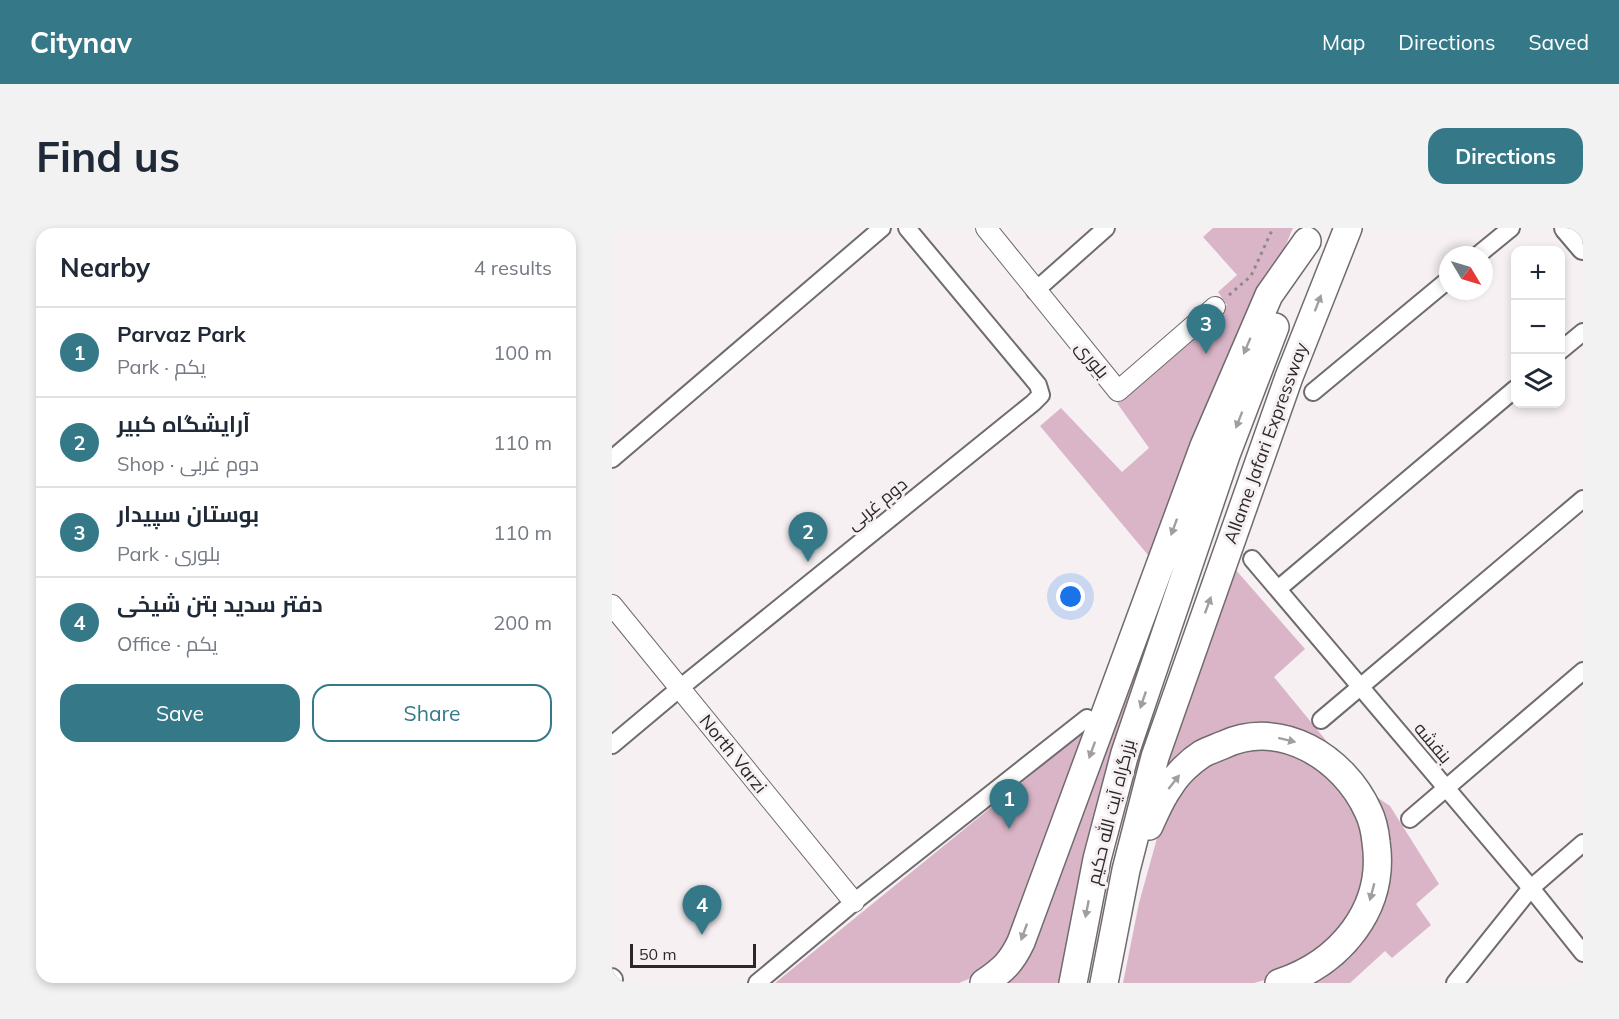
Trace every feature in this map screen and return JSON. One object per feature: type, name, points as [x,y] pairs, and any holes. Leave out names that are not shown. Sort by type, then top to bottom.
[{"type":"highway","name":"Allame Jafari Expressway","points":[[1189,660],[1289,377],[1348,228]]},
{"type":"highway","name":"Allame Jafari Expressway","points":[[1162,645],[1226,455],[1310,235]]},
{"type":"highway","points":[[984,983],[1013,959],[1021,942],[1204,446],[1269,295],[1310,235]]},
{"type":"highway","name":"بزرگراه آیت الله حکیم","points":[[1073,983],[1097,859],[1125,753],[1162,645]]},
{"type":"highway","name":"بزرگراه آیت الله حکیم","points":[[1104,983],[1126,870],[1155,757],[1189,660]]},
{"type":"highway","points":[[1126,870],[1170,786],[1182,771],[1202,754],[1249,736],[1287,739],[1323,756],[1339,770],[1369,812],[1378,853],[1374,889],[1368,907],[1348,939],[1320,962],[1293,978],[1279,983]]},
{"type":"main road","points":[[1566,228],[1583,248]]},
{"type":"street","points":[[612,459],[882,228]]},
{"type":"street","name":"دوم غربی","points":[[612,745],[1041,395],[1038,385],[907,228]]},
{"type":"street","name":"بلوری","points":[[986,228],[1118,391],[1215,307]]},
{"type":"street","points":[[1035,291],[1106,228]]},
{"type":"street","points":[[1489,246],[1511,228]]},
{"type":"street","points":[[1313,392],[1439,287]]},
{"type":"street","points":[[1565,347],[1583,332]]},
{"type":"street","points":[[1278,589],[1511,392]]},
{"type":"street","points":[[1321,720],[1583,499]]},
{"type":"street","name":"بنفشه","points":[[1252,559],[1583,952]]},
{"type":"street","name":"North Varzi","points":[[612,605],[854,902]]},
{"type":"street","points":[[1410,819],[1583,671]]},
{"type":"street","points":[[758,983],[854,902],[1087,718]]},
{"type":"street","points":[[1455,983],[1531,888],[1583,843]]},
{"type":"path","points":[[1215,307],[1251,276],[1273,228]]},
{"type":"shaded area","points":[[1213,228],[1293,228],[1153,561],[1040,426],[1061,408],[1122,472],[1149,448],[1117,403],[1227,305],[1218,292],[1237,275],[1203,237]]},
{"type":"shaded area","points":[[1235,569],[1305,649],[1274,677],[1329,744],[1303,731],[1275,727],[1158,795],[1186,701]]},
{"type":"shaded area","points":[[1157,612],[1086,855],[1059,983],[1002,983]]},
{"type":"shaded area","points":[[1090,727],[1017,930],[985,972],[959,983],[775,983]]},
{"type":"shaded area","points":[[1260,745],[1309,756],[1345,788],[1369,844],[1357,914],[1333,944],[1272,978],[1254,983],[1123,983],[1139,903],[1159,831],[1169,805],[1199,765]]},
{"type":"shaded area","points":[[1368,791],[1390,806],[1439,884],[1416,904],[1431,925],[1392,958],[1385,951],[1350,983],[1303,983],[1365,932]]},
{"type":"place","name":"بوستان سپیدار","points":[[1206,354]]},
{"type":"place","name":"آرایشگاه کبیر","points":[[808,562]]},
{"type":"place","name":"Parvaz Park","points":[[1009,829]]},
{"type":"place","name":"دفتر سدید بتن شیخی","points":[[702,935]]}]
